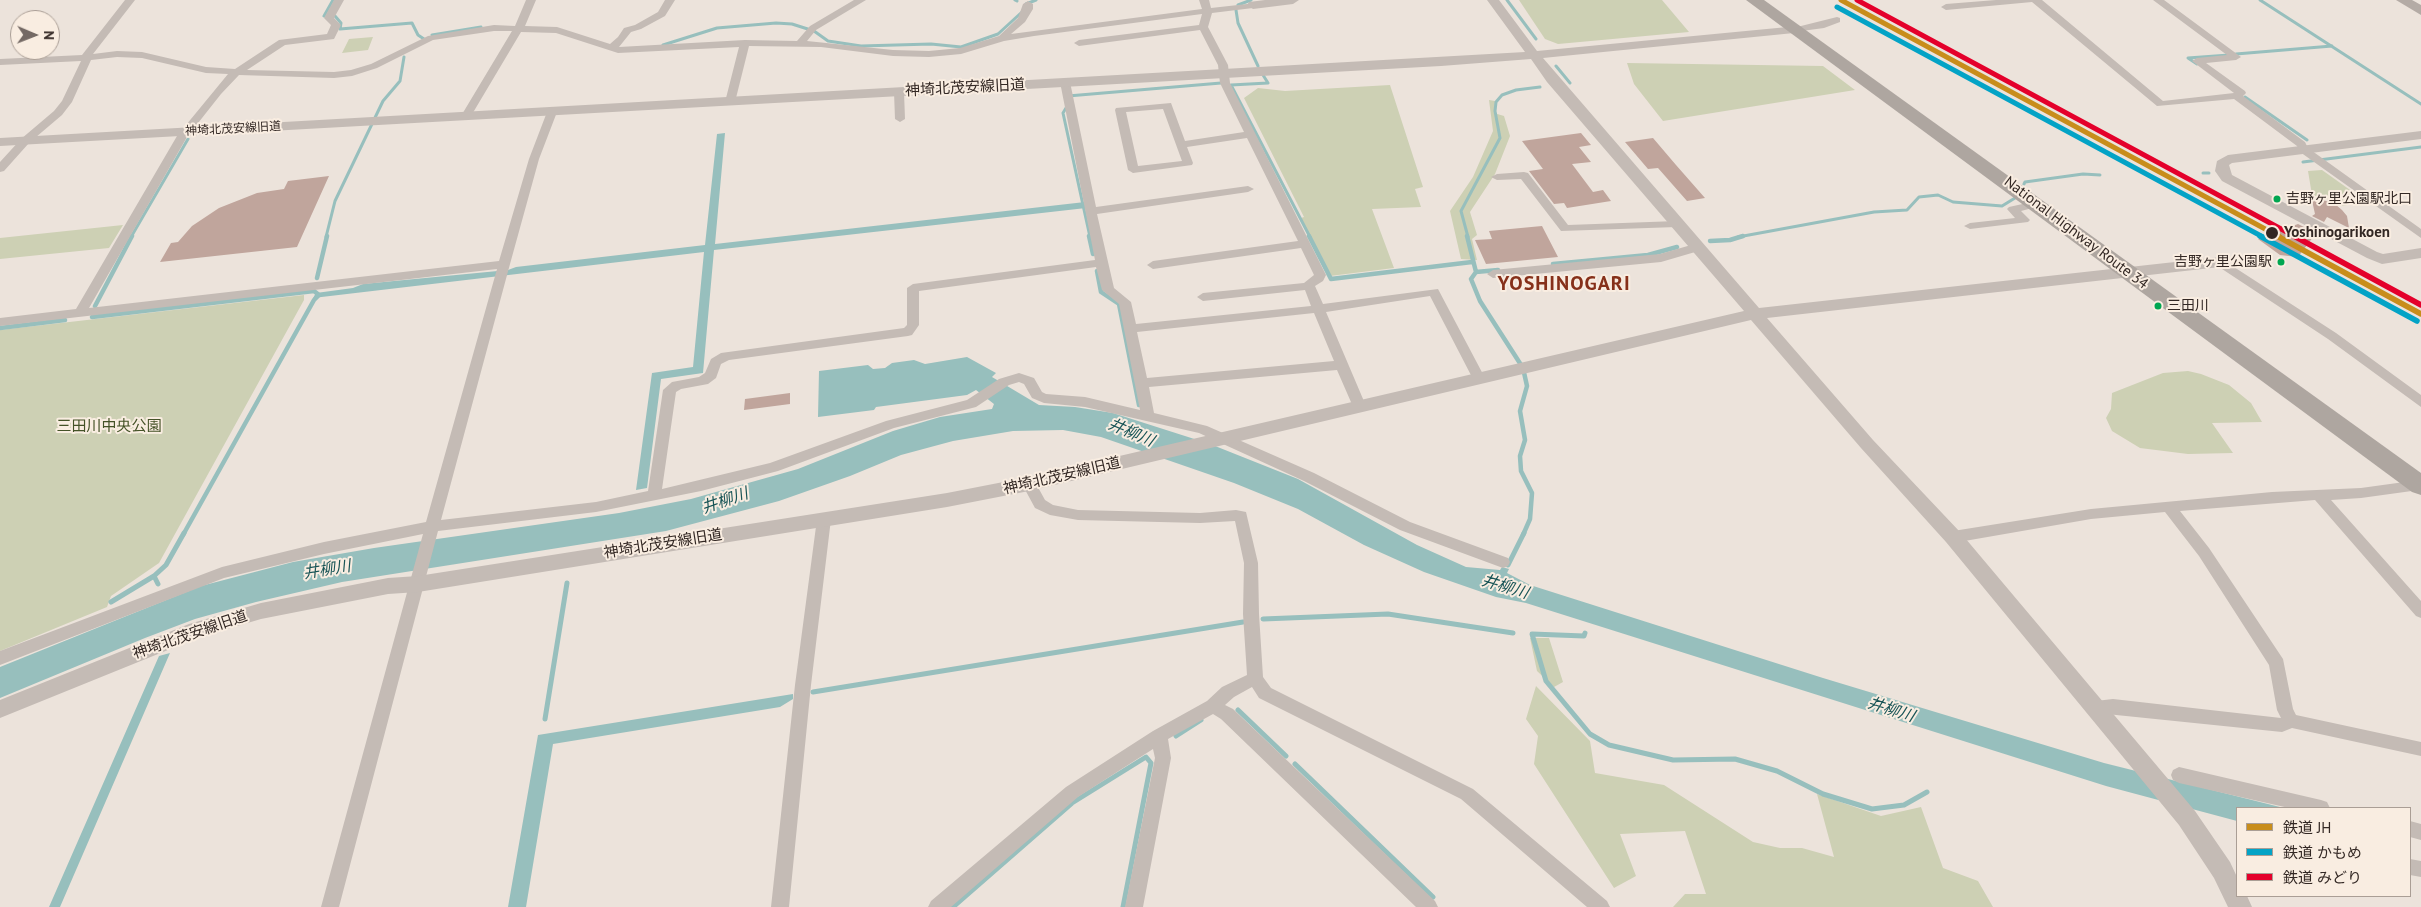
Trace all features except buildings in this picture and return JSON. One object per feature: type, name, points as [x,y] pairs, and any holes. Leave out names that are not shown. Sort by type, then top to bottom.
[{"type":"highway","name":"National Highway Route 34","points":[[1754,0],[2420,486]]},
{"type":"main road","points":[[2403,0],[2421,11]]},
{"type":"street","points":[[0,169],[25,141],[68,102],[86,63],[87,56],[130,0]]},
{"type":"street","points":[[80,313],[105,267],[186,132],[217,92],[241,70],[282,42],[331,37],[336,25],[329,18],[339,0]]},
{"type":"street","points":[[466,116],[520,26],[531,0]]},
{"type":"street","points":[[613,47],[627,30],[638,27],[653,17],[662,14],[670,0]]},
{"type":"street","points":[[800,43],[811,30],[861,0]]},
{"type":"street","points":[[1204,0],[1208,11],[1203,27],[1219,54],[1223,65],[1225,83],[1320,274],[1319,278],[1310,282],[1309,286]]},
{"type":"street","points":[[0,62],[117,54],[142,56],[176,65],[306,75],[352,73],[392,58],[423,41],[438,36],[487,28],[520,26],[557,30],[613,47],[651,50],[745,43],[800,43],[893,53],[929,54],[961,51],[1003,38],[1294,0]]},
{"type":"street","points":[[1493,0],[1533,55],[1867,444],[1953,538],[2187,818],[2222,870],[2240,907]]},
{"type":"street","points":[[1946,7],[2028,0]]},
{"type":"street","points":[[2036,0],[2161,104],[2236,96],[2242,93],[2197,61],[2236,57],[2158,0]]},
{"type":"street","points":[[1003,38],[1022,20],[1028,4]]},
{"type":"street","points":[[1794,29],[1824,25],[1837,20]]},
{"type":"street","points":[[1079,44],[1203,27]]},
{"type":"street","name":"神埼北茂安線旧道","points":[[0,142],[899,92],[1067,91],[1223,73],[1533,55],[1794,29]]},
{"type":"street","points":[[730,102],[745,43]]},
{"type":"street","points":[[1067,91],[1101,263],[1108,290],[1125,302],[1132,328],[1148,416]]},
{"type":"street","points":[[899,92],[900,119]]},
{"type":"street","points":[[2236,96],[2301,144],[2304,150],[2421,234]]},
{"type":"street","points":[[1167,105],[1181,145],[1188,163],[1133,170],[1120,110],[1167,105]]},
{"type":"street","points":[[330,907],[370,752],[503,269],[534,159],[552,112]]},
{"type":"street","points":[[1181,145],[1252,134]]},
{"type":"street","points":[[2421,135],[2228,159],[2222,164],[2222,170],[2227,178],[2372,255],[2382,259],[2421,253]]},
{"type":"street","points":[[1497,177],[1524,175],[1565,229],[1678,224]]},
{"type":"street","points":[[1091,211],[1248,189]]},
{"type":"street","points":[[1970,226],[2024,220],[2013,209],[2036,204]]},
{"type":"street","points":[[1153,265],[1305,244]]},
{"type":"street","points":[[1493,274],[1661,258],[1698,247]]},
{"type":"street","points":[[2220,262],[2332,336],[2421,402]]},
{"type":"street","name":"神埼北茂安線旧道","points":[[0,709],[196,630],[261,611],[419,579],[947,500],[1029,484],[1522,367],[1755,314],[2220,262]]},
{"type":"street","points":[[654,496],[670,390],[677,385],[703,380],[711,375],[716,362],[726,356],[908,332],[913,325],[913,288],[1101,263]]},
{"type":"street","points":[[0,322],[503,269]]},
{"type":"street","points":[[1203,297],[1309,286]]},
{"type":"street","points":[[1309,286],[1359,406]]},
{"type":"street","points":[[1132,328],[1319,308],[1434,292],[1479,378]]},
{"type":"street","points":[[1142,383],[1342,365]]},
{"type":"street","points":[[0,658],[174,590],[222,574],[324,548],[596,507],[701,486],[773,467],[891,424],[971,404],[982,399],[1004,382],[1012,378],[1024,377],[1029,380],[1037,395],[1044,398],[1085,402],[1202,429],[1215,440],[1310,478],[1405,526],[1503,562]]},
{"type":"street","points":[[1029,484],[1040,504],[1050,510],[1078,515],[1200,518],[1241,516],[1251,563],[1251,614],[1255,678],[1265,693],[1467,794],[1601,907]]},
{"type":"street","points":[[1953,538],[2091,514],[2272,497],[2361,493],[2420,486]]},
{"type":"street","points":[[2319,494],[2421,612]]},
{"type":"street","points":[[2170,508],[2204,552],[2277,664],[2285,710],[2291,721]]},
{"type":"street","points":[[780,907],[803,685],[824,519]]},
{"type":"street","points":[[937,907],[1072,792],[1159,736],[1213,706],[1228,692],[1255,678]]},
{"type":"street","points":[[1213,706],[1227,714],[1429,907]]},
{"type":"street","points":[[2093,707],[2113,706],[2282,725],[2291,721],[2421,749]]},
{"type":"street","points":[[1134,907],[1163,758],[1159,736]]},
{"type":"street","points":[[2179,774],[2317,807]]},
{"type":"green space","points":[[1519,0],[1662,0],[1689,32],[1558,44],[1545,39]]},
{"type":"green space","points":[[373,37],[368,50],[342,53],[349,39]]},
{"type":"green space","points":[[1627,63],[1823,66],[1855,90],[1663,121],[1634,84]]},
{"type":"green space","points":[[1390,85],[1423,187],[1415,189],[1421,207],[1372,209],[1394,268],[1330,276],[1301,218],[1304,217],[1244,98],[1258,88],[1285,91]]},
{"type":"green space","points":[[1489,100],[1495,101],[1494,113],[1504,116],[1510,136],[1495,174],[1470,212],[1477,235],[1472,239],[1477,260],[1461,259],[1450,211],[1473,177],[1493,131]]},
{"type":"green space","points":[[2322,170],[2367,202],[2341,206],[2312,195],[2308,171]]},
{"type":"green space","points":[[123,225],[109,248],[0,259],[0,238]]},
{"type":"green space","name":"三田川中央公園","points":[[304,295],[304,300],[159,563],[111,596],[107,607],[0,651],[0,330]]},
{"type":"green space","points":[[2188,371],[2229,385],[2251,403],[2262,422],[2212,423],[2233,453],[2188,454],[2140,448],[2112,431],[2106,418],[2111,409],[2112,393],[2163,373]]},
{"type":"green space","points":[[1530,638],[1549,638],[1563,682],[1554,687],[1537,671]]},
{"type":"green space","points":[[1536,686],[1590,741],[1595,773],[1664,785],[1753,842],[1780,848],[1802,848],[1834,857],[1817,794],[1881,816],[1921,807],[1943,868],[1978,881],[1993,907],[1673,907],[1685,894],[1706,894],[1685,831],[1620,834],[1636,876],[1614,888],[1534,764],[1538,736],[1526,719]]},
{"type":"water","points":[[725,133],[715,244],[1085,202],[1086,208],[714,250],[703,373],[661,379],[647,488],[636,490],[652,373],[693,367],[704,252],[313,298],[316,293],[353,288],[363,284],[508,270],[516,267],[705,245],[717,134]]},
{"type":"water","name":"井柳川","points":[[967,357],[996,373],[992,377],[1039,405],[1075,407],[1113,413],[1210,444],[1298,479],[1417,545],[1466,567],[1500,570],[1502,567],[1509,569],[1507,573],[1530,585],[1823,678],[2104,763],[2280,807],[2236,807],[2236,821],[2106,786],[1526,603],[1496,597],[1424,572],[1364,545],[1298,509],[1234,483],[1101,437],[1063,430],[1013,431],[953,441],[901,455],[850,476],[779,501],[666,531],[342,582],[256,602],[195,619],[0,698],[0,667],[201,586],[293,562],[374,548],[619,513],[691,499],[798,469],[893,431],[940,417],[992,409],[994,404],[976,390],[967,395],[818,417],[819,371],[868,365],[873,369],[885,368],[892,363],[914,360],[925,364]]},
{"type":"water","points":[[170,653],[60,907],[49,907],[159,656]]},
{"type":"water","points":[[793,694],[793,699],[780,707],[553,744],[526,907],[508,907],[538,735]]},
{"type":"waterway","points":[[324,16],[333,0]]},
{"type":"waterway","points":[[1026,4],[1036,0]]},
{"type":"waterway","points":[[1238,5],[1251,0]]},
{"type":"waterway","points":[[1507,0],[1536,39]]},
{"type":"waterway","points":[[2260,0],[2331,46]]},
{"type":"waterway","points":[[1236,10],[1238,23],[1258,66]]},
{"type":"waterway","points":[[663,45],[717,28],[776,23],[792,24],[814,31],[828,41],[861,46],[931,44],[961,47],[998,34],[1022,12]]},
{"type":"waterway","points":[[335,16],[341,23],[340,29],[412,23],[418,35],[424,39]]},
{"type":"waterway","points":[[432,35],[481,27]]},
{"type":"waterway","points":[[2236,54],[2331,46]]},
{"type":"waterway","points":[[2331,46],[2421,104]]},
{"type":"waterway","points":[[2197,64],[2188,58],[2229,55]]},
{"type":"waterway","points":[[326,237],[335,201],[383,101],[400,81],[404,57]]},
{"type":"waterway","points":[[1556,66],[1570,83]]},
{"type":"waterway","points":[[1263,75],[1268,83],[1231,85],[1310,237]]},
{"type":"waterway","points":[[1068,96],[1221,83]]},
{"type":"waterway","points":[[1468,237],[1461,211],[1500,138],[1495,111],[1496,102],[1502,95],[1516,90],[1540,87]]},
{"type":"waterway","points":[[2245,97],[2307,140]]},
{"type":"waterway","points":[[1066,108],[1063,113],[1083,205]]},
{"type":"waterway","points":[[131,237],[188,139]]},
{"type":"waterway","points":[[2303,162],[2421,147]]},
{"type":"waterway","points":[[2203,173],[2209,173]]},
{"type":"waterway","points":[[2024,184],[2025,182],[2083,174],[2100,175]]},
{"type":"waterway","points":[[1742,236],[1874,212],[1907,210],[1919,197],[1938,195],[1953,202],[2002,206],[2015,198]]},
{"type":"waterway","points":[[1083,205],[1090,237]]},
{"type":"waterway","points":[[95,306],[132,236]]},
{"type":"waterway","points":[[317,278],[327,236]]},
{"type":"waterway","points":[[1089,236],[1093,254]]},
{"type":"waterway","points":[[1309,236],[1331,279],[1472,262]]},
{"type":"waterway","points":[[1467,236],[1476,272]]},
{"type":"waterway","points":[[1710,241],[1730,240],[1742,236]]},
{"type":"waterway","points":[[1738,237],[1742,236]]},
{"type":"waterway","points":[[1553,264],[1648,255],[1677,247]]},
{"type":"waterway","points":[[1476,272],[1498,270]]},
{"type":"waterway","points":[[1097,271],[1101,292],[1119,304],[1139,405]]},
{"type":"waterway","points":[[1476,272],[1471,279],[1480,301],[1523,368],[1527,386],[1520,411],[1525,440],[1520,456],[1521,471],[1532,493],[1530,519],[1523,535]]},
{"type":"waterway","points":[[92,317],[314,291],[319,295],[314,300],[183,535]]},
{"type":"waterway","points":[[0,328],[65,320]]},
{"type":"waterway","points":[[154,576],[166,565],[184,533]]},
{"type":"waterway","points":[[1508,565],[1523,535]]},
{"type":"waterway","points":[[111,602],[154,576]]},
{"type":"waterway","points":[[154,576],[158,584]]},
{"type":"waterway","points":[[545,719],[567,583]]},
{"type":"waterway","points":[[1263,619],[1388,614],[1513,633]]},
{"type":"waterway","points":[[813,692],[1243,622]]},
{"type":"waterway","points":[[1585,633],[1584,636],[1532,634],[1546,681],[1590,734],[1609,745],[1673,760],[1735,759],[1777,771],[1823,794],[1872,809],[1904,805],[1927,792]]},
{"type":"waterway","points":[[1238,710],[1286,756]]},
{"type":"waterway","points":[[1176,736],[1201,720]]},
{"type":"waterway","points":[[953,907],[1072,803],[1146,757],[1151,763],[1123,907]]},
{"type":"waterway","points":[[1295,764],[1433,897]]},
{"type":"rail line","name":"JH","points":[[1841,0],[2421,314]]},
{"type":"rail line","name":"みどり","points":[[1857,0],[2421,305]]},
{"type":"rail line","name":"かもめ","points":[[1837,7],[2417,321]]},
{"type":"place","name":"吉野ヶ里公園駅北口","points":[[2277,199]]},
{"type":"place","name":"Yoshinogarikoen","points":[[2272,233]]},
{"type":"place","name":"吉野ヶ里公園駅","points":[[2281,262]]},
{"type":"place","name":"三田川","points":[[2158,306]]},
{"type":"district","name":"YOSHINOGARI","points":[[1564,284]]}]
